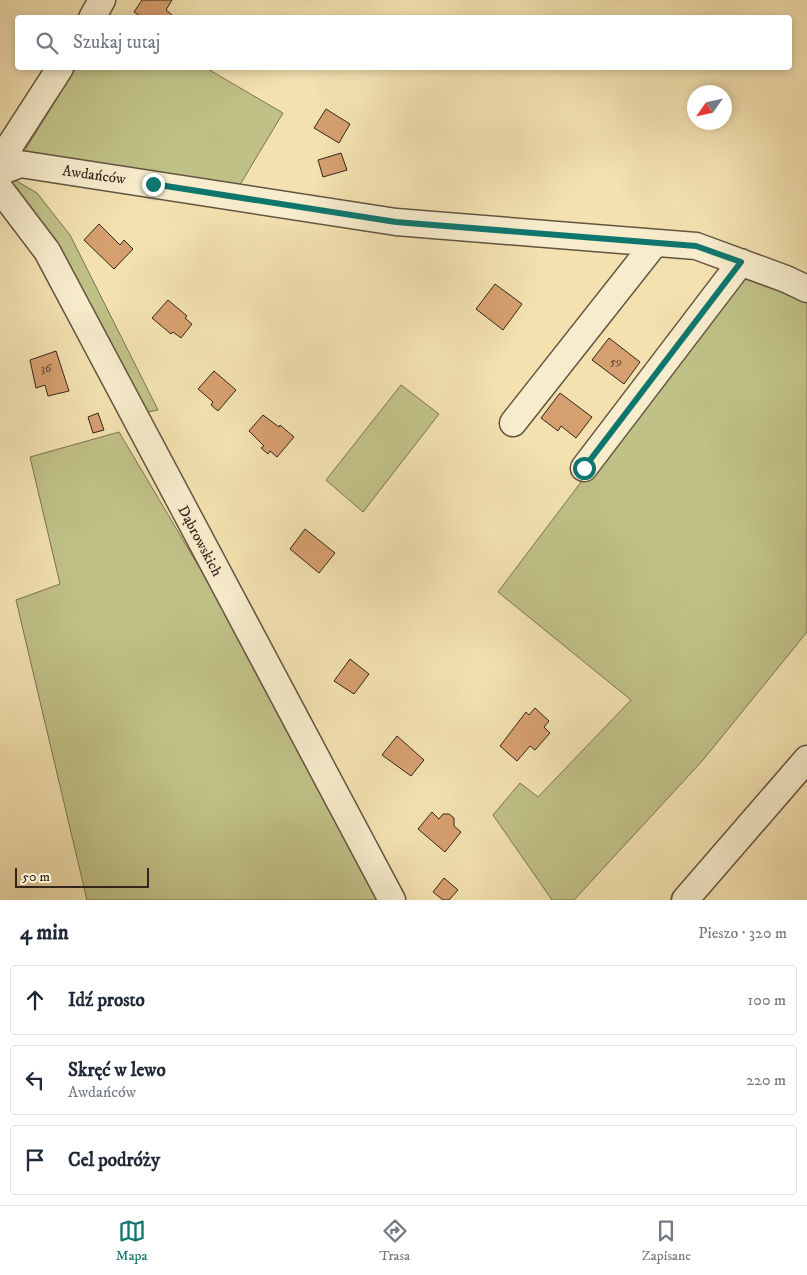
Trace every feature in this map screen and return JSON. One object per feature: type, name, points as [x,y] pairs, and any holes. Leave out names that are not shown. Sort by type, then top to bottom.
[{"type":"street","points":[[94,15],[102,0]]},
{"type":"street","points":[[0,161],[59,70]]},
{"type":"street","name":"Awdańców","points":[[0,172],[20,164],[396,222],[696,246],[807,289]]},
{"type":"street","name":"Dąbrowskich","points":[[0,189],[48,251],[392,900]]},
{"type":"street","points":[[513,423],[655,243]]},
{"type":"street","points":[[584,468],[741,262]]},
{"type":"street","points":[[685,900],[807,758]]},
{"type":"green space","points":[[75,70],[209,70],[283,113],[238,188],[20,158]]},
{"type":"green space","points":[[10,177],[37,193],[70,235],[158,410],[143,413],[7,185]]},
{"type":"green space","points":[[751,257],[807,277],[807,632],[703,760],[574,900],[552,900],[493,815],[520,783],[538,797],[631,700],[498,592]]},
{"type":"green space","points":[[401,385],[439,414],[363,512],[326,480]]},
{"type":"green space","points":[[119,432],[253,658],[378,900],[87,900],[16,600],[60,584],[30,457]]},
{"type":"building","points":[[142,0],[172,0],[166,10],[172,15],[138,15],[134,12]]},
{"type":"building","points":[[326,109],[350,124],[339,143],[314,128]]},
{"type":"building","points":[[341,153],[347,170],[323,177],[318,160]]},
{"type":"building","points":[[99,224],[120,245],[124,240],[133,249],[114,269],[84,240]]},
{"type":"building","points":[[495,284],[522,304],[503,330],[476,309]]},
{"type":"building","points":[[168,300],[187,316],[185,318],[192,324],[181,338],[173,332],[171,334],[152,318]]},
{"type":"building","points":[[609,338],[640,362],[624,384],[592,360]]},
{"type":"building","points":[[56,351],[69,391],[48,396],[45,385],[36,388],[30,360]]},
{"type":"building","points":[[214,371],[236,390],[218,411],[211,405],[213,402],[198,389]]},
{"type":"building","points":[[560,393],[592,417],[576,438],[561,426],[558,431],[541,418]]},
{"type":"building","points":[[98,413],[104,430],[93,433],[88,417]]},
{"type":"building","points":[[263,415],[279,427],[280,425],[294,437],[277,457],[270,451],[268,454],[261,448],[264,446],[249,431]]},
{"type":"building","points":[[305,529],[335,553],[319,573],[290,549]]},
{"type":"building","points":[[350,659],[369,674],[354,694],[334,681]]},
{"type":"building","points":[[535,708],[549,721],[544,727],[550,733],[535,750],[530,746],[517,761],[500,746],[526,712],[529,715]]},
{"type":"building","points":[[397,736],[424,760],[411,776],[382,755]]},
{"type":"building","points":[[432,812],[439,819],[443,814],[449,814],[454,818],[454,826],[461,832],[445,852],[418,829]]},
{"type":"building","points":[[444,878],[458,890],[449,900],[443,900],[433,892]]},
{"type":"route","points":[[153,184],[396,222],[696,246],[741,262],[584,468]]}]
